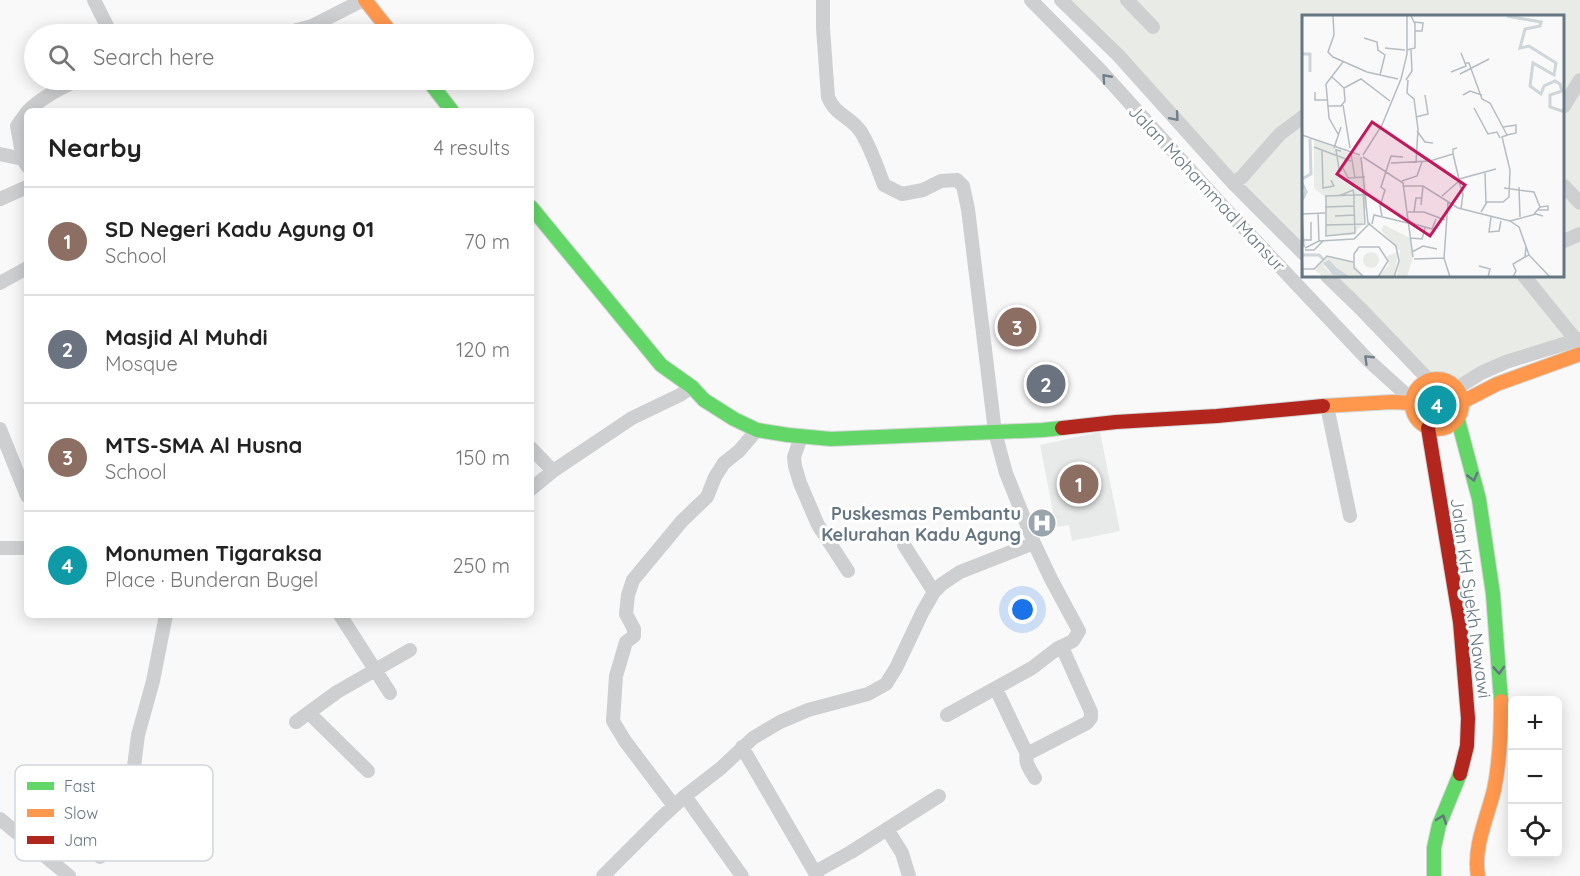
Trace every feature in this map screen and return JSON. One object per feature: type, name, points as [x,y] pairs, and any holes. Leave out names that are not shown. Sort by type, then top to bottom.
[{"type":"main road","points":[[364,0],[384,24]]},
{"type":"main road","points":[[436,90],[450,108]]},
{"type":"main road","points":[[534,211],[661,365],[692,387],[704,400],[734,419],[757,429],[801,437],[831,439],[1043,430],[1116,422],[1411,401]]},
{"type":"main road","points":[[1464,401],[1497,384],[1580,354]]},
{"type":"main road","points":[[1439,378],[1449,381],[1457,388],[1464,401],[1458,420],[1445,428],[1428,428],[1419,423],[1412,414],[1411,401],[1417,386],[1428,379],[1439,378]]},
{"type":"main road","name":"Jalan KH Syekh Nawawi","points":[[1458,420],[1479,499],[1493,594],[1501,693],[1501,739],[1494,788],[1480,838],[1476,865],[1478,876]]},
{"type":"main road","name":"Jalan KH Syekh Nawawi","points":[[1428,428],[1460,622],[1468,718],[1467,746],[1460,773],[1438,825],[1434,848],[1434,876]]},
{"type":"street","points":[[94,0],[106,24]]},
{"type":"street","points":[[316,24],[364,0]]},
{"type":"street","points":[[823,0],[828,97],[831,105],[859,129],[884,185],[902,194],[923,190],[941,181],[957,180],[963,186],[971,232],[994,432],[1006,473],[1034,543],[1079,631],[1072,641],[1032,668],[947,715]]},
{"type":"street","name":"Jalan Mohammad Mansur","points":[[1031,0],[1101,71],[1218,201],[1360,352],[1411,401]]},
{"type":"street","name":"Jalan Mohammad Mansur","points":[[1061,0],[1118,55],[1233,183],[1302,252]]},
{"type":"street","points":[[1127,0],[1153,27]]},
{"type":"street","points":[[1565,103],[1580,80]]},
{"type":"street","points":[[31,108],[57,90]]},
{"type":"street","points":[[24,116],[17,126],[24,158]]},
{"type":"street","points":[[1233,183],[1242,177],[1280,134],[1302,118]]},
{"type":"street","points":[[0,154],[24,162]]},
{"type":"street","points":[[0,199],[24,188]]},
{"type":"street","points":[[1565,188],[1580,203]]},
{"type":"street","points":[[1565,240],[1580,234]]},
{"type":"street","points":[[0,283],[24,270]]},
{"type":"street","points":[[1329,278],[1428,379]]},
{"type":"street","points":[[1457,388],[1481,373],[1506,362],[1578,339],[1526,278]]},
{"type":"street","points":[[534,487],[553,471],[632,418],[692,387]]},
{"type":"street","points":[[1327,406],[1350,516]]},
{"type":"street","points":[[674,806],[625,741],[613,721],[616,676],[626,642],[634,636],[634,628],[626,614],[628,595],[633,580],[682,521],[707,497],[724,463],[739,451],[757,429]]},
{"type":"street","points":[[2,436],[24,489]]},
{"type":"street","points":[[801,437],[794,457],[800,483],[818,525],[848,571]]},
{"type":"street","points":[[534,451],[553,471]]},
{"type":"street","points":[[603,876],[674,806],[753,738],[780,722],[808,710],[868,694],[886,684],[896,668],[921,613],[942,584],[960,572],[1034,543]]},
{"type":"street","points":[[904,545],[934,592]]},
{"type":"street","points":[[0,548],[24,548]]},
{"type":"street","points":[[134,765],[138,735],[153,681],[165,618]]},
{"type":"street","points":[[342,618],[390,693]]},
{"type":"street","points":[[1027,754],[1087,723],[1091,718],[1091,712],[1062,647]]},
{"type":"street","points":[[296,722],[336,692],[410,650]]},
{"type":"street","points":[[996,689],[1027,754],[1025,759],[1028,768],[1035,778]]},
{"type":"street","points":[[309,713],[368,771]]},
{"type":"street","points":[[742,747],[816,874],[939,796]]},
{"type":"street","points":[[685,796],[742,876]]},
{"type":"street","points":[[0,819],[15,831]]},
{"type":"street","points":[[887,829],[902,853],[909,876]]},
{"type":"street","points":[[51,861],[69,876]]},
{"type":"shaded area","points":[[1061,0],[1580,0],[1580,339],[1457,388],[1428,379],[1328,278],[1565,278],[1565,15],[1302,15],[1302,252]]},
{"type":"shaded area","points":[[1100,432],[1120,531],[1072,541],[1069,525],[1056,527],[1040,445]]},
{"type":"traffic: fast","points":[[436,90],[450,108]]},
{"type":"traffic: fast","points":[[534,211],[661,365],[692,387],[704,400],[757,430],[831,439],[1062,428]]},
{"type":"traffic: fast","points":[[1458,420],[1479,499],[1493,594],[1501,701]]},
{"type":"traffic: fast","points":[[1434,876],[1434,848],[1439,825],[1460,774]]},
{"type":"traffic: slow","points":[[365,0],[384,24]]},
{"type":"traffic: slow","points":[[1464,401],[1497,384],[1580,354]]},
{"type":"traffic: slow","points":[[1442,379],[1455,386],[1461,394],[1462,404],[1461,414],[1455,422],[1447,428],[1432,429],[1419,422],[1413,414],[1412,399],[1419,386],[1427,380],[1442,379]]},
{"type":"traffic: slow","points":[[1323,406],[1410,403]]},
{"type":"traffic: slow","points":[[1478,876],[1479,843],[1498,768],[1501,701]]},
{"type":"traffic: jam","points":[[1062,428],[1323,406]]},
{"type":"traffic: jam","points":[[1428,428],[1460,622],[1468,718],[1467,746],[1460,774]]},
{"type":"place","name":"MTS-SMA Al Husna","points":[[1017,327]]},
{"type":"place","name":"Masjid Al Muhdi","points":[[1046,384]]},
{"type":"place","name":"Monumen Tigaraksa","points":[[1437,405]]},
{"type":"place","name":"SD Negeri Kadu Agung 01","points":[[1079,484]]},
{"type":"place","name":"Puskesmas Pembantu Kelurahan Kadu Agung","points":[[1042,523]]}]
